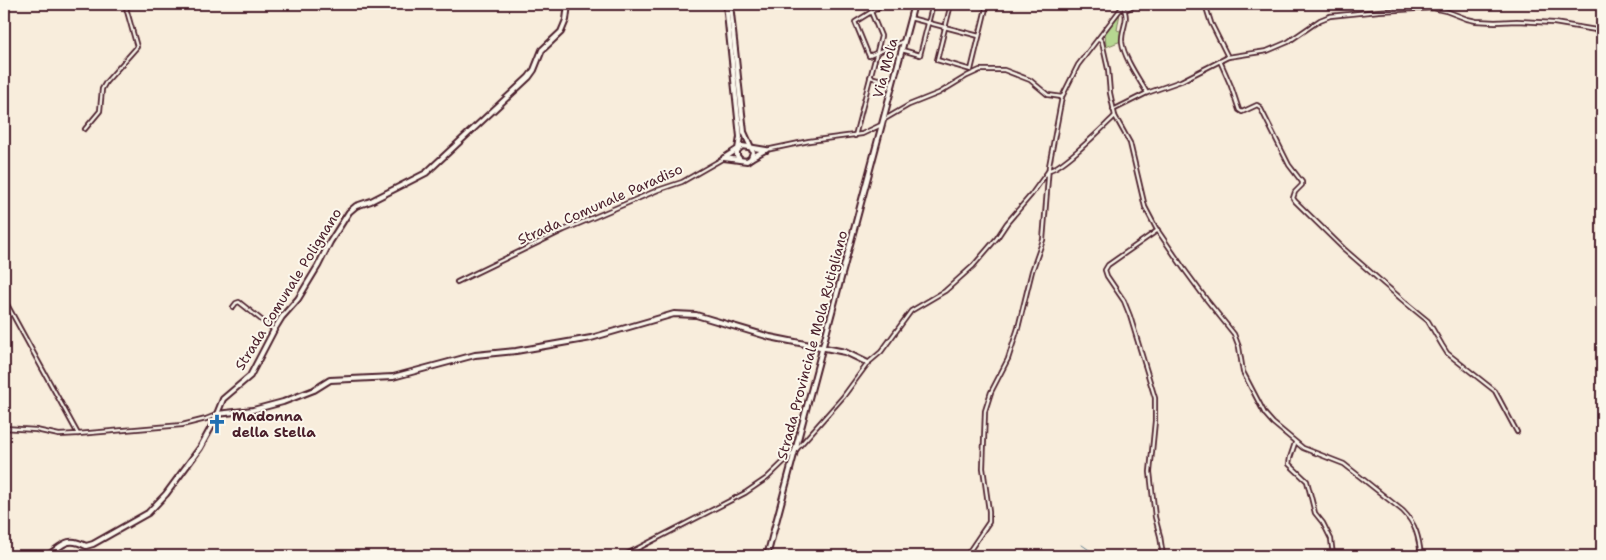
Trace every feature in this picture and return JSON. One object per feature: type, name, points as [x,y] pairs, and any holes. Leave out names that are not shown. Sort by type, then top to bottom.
[{"type":"street","points":[[85,129],[100,111],[102,89],[106,82],[137,47],[125,4]]},
{"type":"street","points":[[290,4],[312,6],[325,4]]},
{"type":"street","name":"Strada Comunale Polignano","points":[[47,556],[70,541],[76,541],[86,546],[93,544],[148,513],[166,494],[200,448],[213,424],[223,399],[250,376],[274,330],[298,299],[349,212],[356,206],[371,201],[420,177],[439,163],[529,77],[542,50],[561,32],[566,20],[568,4]]},
{"type":"street","points":[[728,4],[744,127],[753,152],[752,158]]},
{"type":"street","points":[[728,4],[740,131],[736,153],[740,160]]},
{"type":"street","points":[[884,4],[855,22],[869,56],[904,40]]},
{"type":"street","name":"Via Mola","points":[[878,139],[914,4]]},
{"type":"street","points":[[902,50],[920,55],[933,4]]},
{"type":"street","points":[[952,4],[937,60],[971,70],[987,4]]},
{"type":"street","points":[[1125,10],[1138,4]]},
{"type":"street","points":[[1205,4],[1211,23],[1228,57]]},
{"type":"street","points":[[1123,5],[1127,17],[1123,44],[1128,59],[1147,93]]},
{"type":"street","points":[[966,556],[989,522],[983,468],[985,411],[991,392],[1008,359],[1032,271],[1043,240],[1049,170],[1062,97],[1075,69],[1123,5]]},
{"type":"street","points":[[1113,110],[1228,57],[1267,51],[1288,42],[1327,16],[1434,8],[1482,22],[1554,23],[1602,30]]},
{"type":"street","points":[[855,136],[881,36],[871,12]]},
{"type":"street","points":[[910,18],[979,36]]},
{"type":"street","points":[[1099,38],[1102,42],[1108,69],[1113,110],[1129,140],[1144,204],[1158,230],[1206,299],[1234,334],[1239,347],[1243,372],[1265,414],[1295,443],[1309,452],[1344,464],[1399,507],[1414,526],[1420,542],[1420,556]]},
{"type":"street","points":[[1220,61],[1239,110],[1242,112],[1257,105],[1260,108],[1289,165],[1302,182],[1302,185],[1294,195],[1295,201],[1344,249],[1430,322],[1448,353],[1495,391],[1517,432]]},
{"type":"street","points":[[883,120],[909,104],[940,93],[972,73],[986,70],[1000,69],[1007,71],[1030,80],[1048,95],[1062,97]]},
{"type":"street","points":[[870,77],[893,83]]},
{"type":"street","points":[[623,556],[759,484],[796,450],[843,397],[868,363],[881,352],[911,311],[945,291],[973,266],[1049,170],[1053,170],[1070,158],[1115,116]]},
{"type":"street","points":[[724,158],[745,162],[766,150],[798,143],[855,136],[882,125]]},
{"type":"street","name":"Strada Provinciale Mola Rutigliano","points":[[768,556],[878,139]]},
{"type":"street","points":[[738,149],[745,145],[750,148],[766,150]]},
{"type":"street","name":"Strada Comunale Paradiso","points":[[456,282],[564,230],[682,182],[738,149]]},
{"type":"street","points":[[1158,230],[1108,265],[1105,270],[1124,301],[1130,316],[1155,398],[1155,421],[1150,472],[1163,556]]},
{"type":"street","points":[[4,299],[78,434]]},
{"type":"street","points":[[233,307],[239,302],[274,330]]},
{"type":"street","points":[[4,428],[36,430],[59,435],[182,425],[217,414],[253,410],[283,402],[314,390],[330,380],[393,377],[475,355],[516,351],[591,338],[674,314],[696,315],[770,336],[850,354],[868,363]]},
{"type":"street","points":[[1295,443],[1289,464],[1307,481],[1314,512],[1331,539],[1333,556]]},
{"type":"green space","points":[[1120,13],[1117,30],[1123,32],[1121,41],[1106,47],[1105,32]]},
{"type":"waterway","points":[[1082,545],[1098,556]]},
{"type":"place","name":"Madonna della Stella","points":[[217,424]]}]
